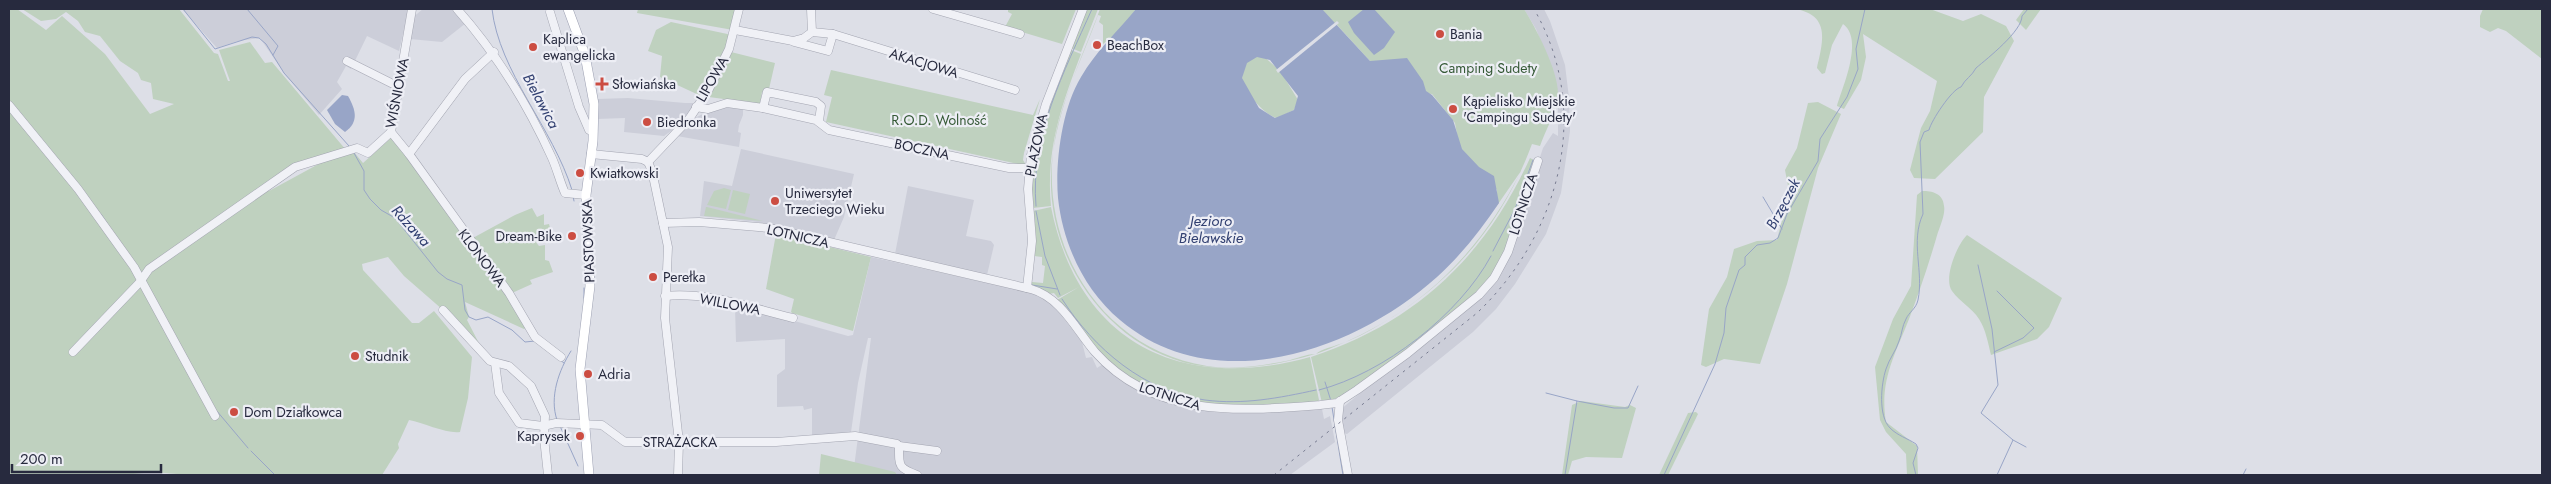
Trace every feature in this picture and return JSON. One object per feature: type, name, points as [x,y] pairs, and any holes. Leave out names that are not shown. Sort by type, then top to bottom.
[{"type":"main road","name":"PIASTOWSKA","points":[[569,9],[586,54],[594,104],[592,154],[578,194],[590,286],[580,369],[590,475]]},
{"type":"street","name":"WIŚNIOWA","points":[[142,280],[148,269],[295,167],[352,150],[370,153],[391,132],[397,86],[412,9]]},
{"type":"street","points":[[457,9],[494,52],[542,137],[565,193],[578,194]]},
{"type":"street","name":"LIPOWA","points":[[648,162],[682,128],[723,63],[735,30],[739,9]]},
{"type":"street","points":[[793,41],[804,38],[812,32],[811,9]]},
{"type":"street","points":[[933,9],[1020,34]]},
{"type":"street","name":"PLAŻOWA","points":[[1027,288],[1032,239],[1028,196],[1029,168],[1043,111],[1083,9]]},
{"type":"street","points":[[550,12],[579,107],[589,130],[593,132]]},
{"type":"street","points":[[735,30],[793,41],[828,51],[833,34]]},
{"type":"street","name":"AKACJOWA","points":[[812,32],[833,34],[1015,90]]},
{"type":"street","points":[[409,154],[465,79],[494,52]]},
{"type":"street","points":[[347,61],[397,86]]},
{"type":"street","points":[[763,108],[767,92],[816,102],[821,106],[819,121]]},
{"type":"street","name":"BOCZNA","points":[[696,107],[708,109],[727,103],[763,108],[819,121],[830,130],[1008,168],[1029,168]]},
{"type":"street","points":[[9,105],[78,189],[142,280],[215,416]]},
{"type":"street","name":"KLONOWA","points":[[391,132],[409,154],[509,293],[536,337],[561,357]]},
{"type":"street","points":[[592,154],[642,159],[652,167],[668,247],[665,296],[667,346],[679,442],[678,475]]},
{"type":"street","name":"LOTNICZA","points":[[663,223],[699,222],[769,228],[1040,292],[1053,300],[1108,366],[1131,382],[1152,392],[1185,403],[1221,410],[1335,403],[1446,323],[1479,295],[1494,278],[1508,252],[1538,161]]},
{"type":"street","points":[[73,352],[142,280]]},
{"type":"street","name":"WILLOWA","points":[[665,296],[690,296],[720,301],[793,318]]},
{"type":"street","points":[[443,310],[490,360],[509,366],[531,386],[542,407],[546,424],[544,438],[548,475]]},
{"type":"street","name":"STRAŻACKA","points":[[495,363],[498,393],[509,406],[517,421],[523,425],[543,426],[556,423],[602,425],[625,442],[767,442],[855,436],[897,444],[899,446],[937,451]]},
{"type":"street","points":[[1335,403],[1348,475]]},
{"type":"street","points":[[899,446],[899,465],[903,470],[917,475]]},
{"type":"shaded area","points":[[182,9],[409,9],[399,51],[367,36],[351,69],[346,66],[337,82],[342,89],[319,115],[284,73],[260,38],[238,41],[217,48]]},
{"type":"shaded area","points":[[423,9],[454,9],[466,23],[442,42],[410,39],[412,18]]},
{"type":"shaded area","points":[[1524,9],[1544,9],[1565,65],[1569,98],[1570,131],[1561,193],[1546,234],[1515,284],[1496,309],[1473,332],[1347,434],[1343,433],[1340,410],[1499,276],[1503,270],[1543,148],[1553,133],[1558,136],[1558,93],[1551,68],[1536,29]]},
{"type":"shaded area","points":[[628,98],[695,103],[678,126],[664,136],[624,132],[625,118],[597,119],[597,99]]},
{"type":"shaded area","points":[[720,105],[743,107],[743,115],[738,132],[741,133],[739,147],[677,136],[693,119]]},
{"type":"shaded area","name":"Uniwersytet Trzeciego Wieku","points":[[741,149],[854,174],[844,217],[834,240],[758,222],[700,216],[704,181],[732,186]]},
{"type":"shaded area","points":[[908,186],[974,200],[966,236],[991,241],[994,245],[987,275],[895,254]]},
{"type":"shaded area","points":[[871,257],[1037,294],[1055,307],[1082,342],[1086,358],[1092,357],[1097,368],[1103,364],[1121,380],[1136,389],[1180,406],[1220,413],[1322,409],[1324,419],[1330,416],[1335,442],[1290,475],[853,475],[871,338],[868,338],[858,383],[851,432],[812,436],[812,408],[804,410],[803,406],[777,407],[777,375],[785,369],[785,339],[736,342],[735,307],[784,318],[848,336],[853,335]]},
{"type":"green space","points":[[17,9],[46,30],[62,16],[105,54],[150,114],[174,104],[153,99],[151,83],[141,80],[138,73],[120,61],[100,36],[85,32],[78,21],[66,12],[56,19],[41,21],[22,9],[179,9],[214,53],[218,54],[228,81],[230,81],[219,50],[250,42],[265,63],[272,62],[346,150],[300,166],[267,187],[269,191],[326,160],[353,151],[363,163],[392,137],[426,184],[428,183],[528,326],[524,329],[465,302],[469,317],[467,320],[486,357],[443,310],[404,276],[388,257],[362,264],[363,270],[412,323],[419,323],[434,311],[472,357],[468,398],[460,432],[442,430],[409,420],[398,444],[399,448],[382,475],[188,475],[154,472],[123,475],[9,475],[9,10]]},
{"type":"green space","points":[[638,9],[737,9],[733,30],[637,13]]},
{"type":"green space","points":[[1008,9],[1076,9],[1062,44],[1005,27],[1012,14],[1008,12]]},
{"type":"green space","points":[[1087,9],[1098,9],[1081,52],[1071,48]]},
{"type":"green space","points":[[1100,9],[1136,9],[1121,30],[1103,44],[1103,25],[1099,22],[1101,16],[1098,15],[1073,78]]},
{"type":"green space","name":"Camping Sudety","points":[[1303,9],[1524,9],[1535,27],[1551,63],[1558,95],[1553,114],[1540,146],[1532,144],[1519,173],[1496,207],[1497,190],[1459,146],[1455,123],[1432,94],[1424,93],[1422,79],[1377,61],[1370,61],[1337,25],[1281,72],[1298,100],[1294,110],[1277,118],[1261,107],[1250,95],[1243,83],[1244,62],[1261,54],[1278,69]]},
{"type":"green space","points":[[1795,9],[1930,9],[1963,21],[1981,14],[2006,26],[2014,41],[1984,97],[1983,132],[1935,179],[1914,178],[1910,170],[1921,128],[1930,111],[1937,81],[1863,34],[1866,57],[1861,80],[1844,109],[1837,106],[1852,51],[1852,40],[1849,31],[1843,24],[1832,45],[1825,73],[1822,74],[1817,68],[1822,39],[1819,23],[1807,12]]},
{"type":"green space","points":[[2024,9],[2041,9],[2026,30],[2016,20]]},
{"type":"green space","points":[[2483,9],[2542,9],[2542,59],[2506,31],[2498,28],[2490,32],[2480,27],[2480,16]]},
{"type":"green space","points":[[671,22],[732,35],[722,61],[701,96],[660,77],[662,56],[648,51],[656,30]]},
{"type":"green space","points":[[1071,50],[1081,54],[1061,110],[1053,146],[1050,185],[1051,206],[1033,208],[1033,167],[1037,147],[1048,107]]},
{"type":"green space","points":[[731,52],[775,63],[769,89],[762,92],[760,104],[709,97]]},
{"type":"green space","name":"R.O.D. Wolność","points":[[831,70],[1033,115],[1040,99],[1024,153],[1023,160],[1026,165],[1018,166],[1018,164],[826,122],[832,97],[824,95]]},
{"type":"green space","points":[[1818,102],[1841,114],[1818,168],[1787,284],[1760,364],[1724,359],[1706,367],[1701,365],[1709,309],[1727,277],[1734,249],[1757,241],[1777,240],[1789,191],[1785,170],[1797,148],[1808,103]]},
{"type":"green space","points":[[1062,111],[1054,148],[1057,132]]},
{"type":"green space","points":[[1054,148],[1052,182],[1057,220],[1068,255],[1085,287],[1108,315],[1136,339],[1169,356],[1217,367],[1256,366],[1315,354],[1285,362],[1255,367],[1225,368],[1210,367],[1195,365],[1164,355],[1136,340],[1111,320],[1090,296],[1073,268],[1060,239],[1053,207],[1051,175]]},
{"type":"green space","points":[[1530,158],[1536,161],[1509,243],[1490,281],[1440,327],[1343,396],[1322,403],[1311,357],[1348,343],[1383,325],[1414,305],[1443,282],[1468,256],[1491,226],[1512,194]]},
{"type":"green space","points":[[1518,177],[1497,215],[1474,246],[1464,257],[1479,238]]},
{"type":"green space","points":[[724,188],[731,190],[726,209],[707,205],[714,191]]},
{"type":"green space","points":[[733,190],[750,194],[745,214],[728,210]]},
{"type":"green space","points":[[1922,191],[1933,192],[1942,198],[1944,214],[1920,289],[1890,369],[1884,407],[1886,422],[1917,446],[1918,475],[1907,475],[1906,454],[1886,432],[1880,420],[1875,367],[1893,319],[1911,286],[1917,195]]},
{"type":"green space","points":[[707,207],[763,221],[704,216]]},
{"type":"green space","points":[[1051,207],[1065,254],[1085,293],[1111,324],[1142,346],[1178,361],[1219,368],[1263,366],[1310,357],[1319,400],[1317,403],[1233,408],[1183,401],[1140,385],[1105,360],[1057,300],[1079,287],[1058,298],[1054,293],[1049,294],[1030,286],[1032,282],[1043,283],[1045,266],[1042,265],[1042,257],[1034,256],[1033,211]]},
{"type":"green space","points":[[532,208],[537,217],[544,214],[544,225],[549,224],[550,228],[536,234],[538,240],[535,241],[539,246],[545,245],[545,260],[549,261],[553,272],[530,280],[532,284],[512,293],[471,239]]},
{"type":"green space","points":[[776,234],[871,257],[853,331],[792,313],[794,299],[766,289]]},
{"type":"green space","points":[[1967,235],[2062,298],[2049,327],[2037,339],[1991,355],[1985,332],[1979,319],[1955,295],[1950,285],[1949,278],[1952,262],[1959,246]]},
{"type":"green space","points":[[1386,321],[1361,335],[1350,340],[1340,344],[1354,338]]},
{"type":"green space","points":[[1340,344],[1316,354],[1324,349]]},
{"type":"green space","points":[[1581,401],[1625,407],[1630,405],[1636,408],[1622,458],[1586,457],[1572,461],[1568,475],[1562,475],[1572,405]]},
{"type":"green space","points":[[1696,412],[1698,414],[1668,475],[1659,475],[1688,413]]},
{"type":"green space","points":[[821,454],[895,472],[897,475],[819,475]]},
{"type":"water","name":"Jezioro Bielawskie","points":[[1136,9],[1322,9],[1370,61],[1407,58],[1423,81],[1426,91],[1432,95],[1453,120],[1462,149],[1479,167],[1494,176],[1499,203],[1470,242],[1437,277],[1404,303],[1366,326],[1325,344],[1283,356],[1240,361],[1198,357],[1157,344],[1120,320],[1107,308],[1086,280],[1070,249],[1061,215],[1057,184],[1061,136],[1074,90],[1093,59]],"holes":[[[1257,57],[1270,60],[1298,96],[1294,110],[1275,118],[1259,108],[1242,78],[1247,63]]]},
{"type":"water","points":[[1364,9],[1374,9],[1395,32],[1384,48],[1374,55],[1354,33],[1348,22]]},
{"type":"water","points":[[342,95],[348,96],[355,115],[352,124],[345,132],[335,124],[327,110]]},
{"type":"pier","points":[[1337,21],[1339,23],[1278,73],[1276,70]]},
{"type":"waterway","name":"Rdzawa","points":[[183,9],[215,49],[252,37],[259,38],[266,44],[284,73],[349,146]]},
{"type":"waterway","name":"Rdzawa","points":[[247,9],[278,46],[273,55]]},
{"type":"waterway","name":"Bielawica","points":[[492,9],[497,32],[515,78],[552,144],[572,190]]},
{"type":"waterway","points":[[1036,206],[1038,155],[1051,105],[1092,9]]},
{"type":"waterway","name":"Brzęczek","points":[[1664,475],[1715,364],[1724,333],[1726,308],[1739,270],[1745,265],[1745,257],[1757,245],[1770,243],[1778,238],[1787,214],[1818,161],[1820,139],[1847,97],[1858,69],[1856,49],[1865,9]]},
{"type":"waterway","points":[[1916,475],[1913,463],[1918,448],[1916,444],[1896,433],[1886,423],[1882,400],[1884,375],[1887,365],[1898,345],[1907,317],[1916,306],[1918,300],[1917,246],[1919,225],[1923,214],[1920,142],[1924,132],[1929,130],[1947,99],[1961,87],[1976,68],[2011,36],[2028,9]]},
{"type":"waterway","name":"Rdzawa","points":[[354,153],[364,171],[364,190],[370,199],[381,210],[395,218],[438,272],[447,279],[462,285],[465,310],[469,317],[476,320],[488,317],[512,330],[525,342],[535,341],[564,363]]},
{"type":"waterway","points":[[1493,251],[1515,209],[1533,160]]},
{"type":"waterway","name":"Bielawica","points":[[573,196],[574,201]]},
{"type":"waterway","points":[[1763,197],[1782,229]]},
{"type":"waterway","points":[[1036,211],[1045,256],[1060,295]]},
{"type":"waterway","points":[[101,214],[117,238]]},
{"type":"waterway","points":[[1319,390],[1344,382],[1369,370],[1394,356],[1417,339],[1440,320],[1460,299],[1477,278],[1491,256]]},
{"type":"waterway","points":[[1978,265],[1992,329],[1998,385],[1981,413],[2013,440],[1997,475]]},
{"type":"waterway","points":[[1032,285],[1057,289]]},
{"type":"waterway","name":"Bielawica","points":[[584,288],[584,298]]},
{"type":"waterway","points":[[1994,352],[2023,338],[2034,328],[1997,291]]},
{"type":"waterway","points":[[1062,299],[1089,335],[1105,351],[1142,378],[1162,388],[1205,400],[1233,402],[1275,398],[1316,390]]},
{"type":"waterway","name":"Bielawica","points":[[557,420],[554,402],[556,384],[571,351]]},
{"type":"waterway","points":[[1325,382],[1331,401]]},
{"type":"waterway","points":[[1577,401],[1614,408],[1628,408],[1638,386]]},
{"type":"waterway","points":[[1546,393],[1577,401],[1565,475]]},
{"type":"waterway","points":[[1332,407],[1343,475]]},
{"type":"waterway","points":[[216,410],[248,448]]},
{"type":"waterway","name":"Bielawica","points":[[560,426],[578,466]]},
{"type":"waterway","points":[[2013,440],[2026,447]]},
{"type":"waterway","points":[[251,451],[275,475]]},
{"type":"waterway","points":[[2243,475],[2246,469]]},
{"type":"railway","points":[[1274,475],[1477,313],[1506,281],[1529,247],[1547,209],[1559,170],[1564,129],[1562,88],[1552,48],[1534,9]]},
{"type":"place","name":"Bania","points":[[1440,34]]},
{"type":"place","name":"BeachBox","points":[[1097,45]]},
{"type":"place","name":"Kaplica ewangelicka","points":[[533,47]]},
{"type":"place","name":"Słowiańska","points":[[602,84]]},
{"type":"place","name":"Kąpielisko Miejskie 'Campingu Sudety'","points":[[1453,109]]},
{"type":"place","name":"Biedronka","points":[[647,122]]},
{"type":"place","name":"Kwiatkowski","points":[[580,173]]},
{"type":"place","name":"Uniwersytet Trzeciego Wieku","points":[[775,201]]},
{"type":"place","name":"Dream-Bike","points":[[572,236]]},
{"type":"place","name":"Perełka","points":[[653,277]]},
{"type":"place","name":"Studnik","points":[[355,356]]},
{"type":"place","name":"Adria","points":[[588,374]]},
{"type":"place","name":"Dom Działkowca","points":[[234,412]]},
{"type":"place","name":"Kaprysek","points":[[580,436]]}]
